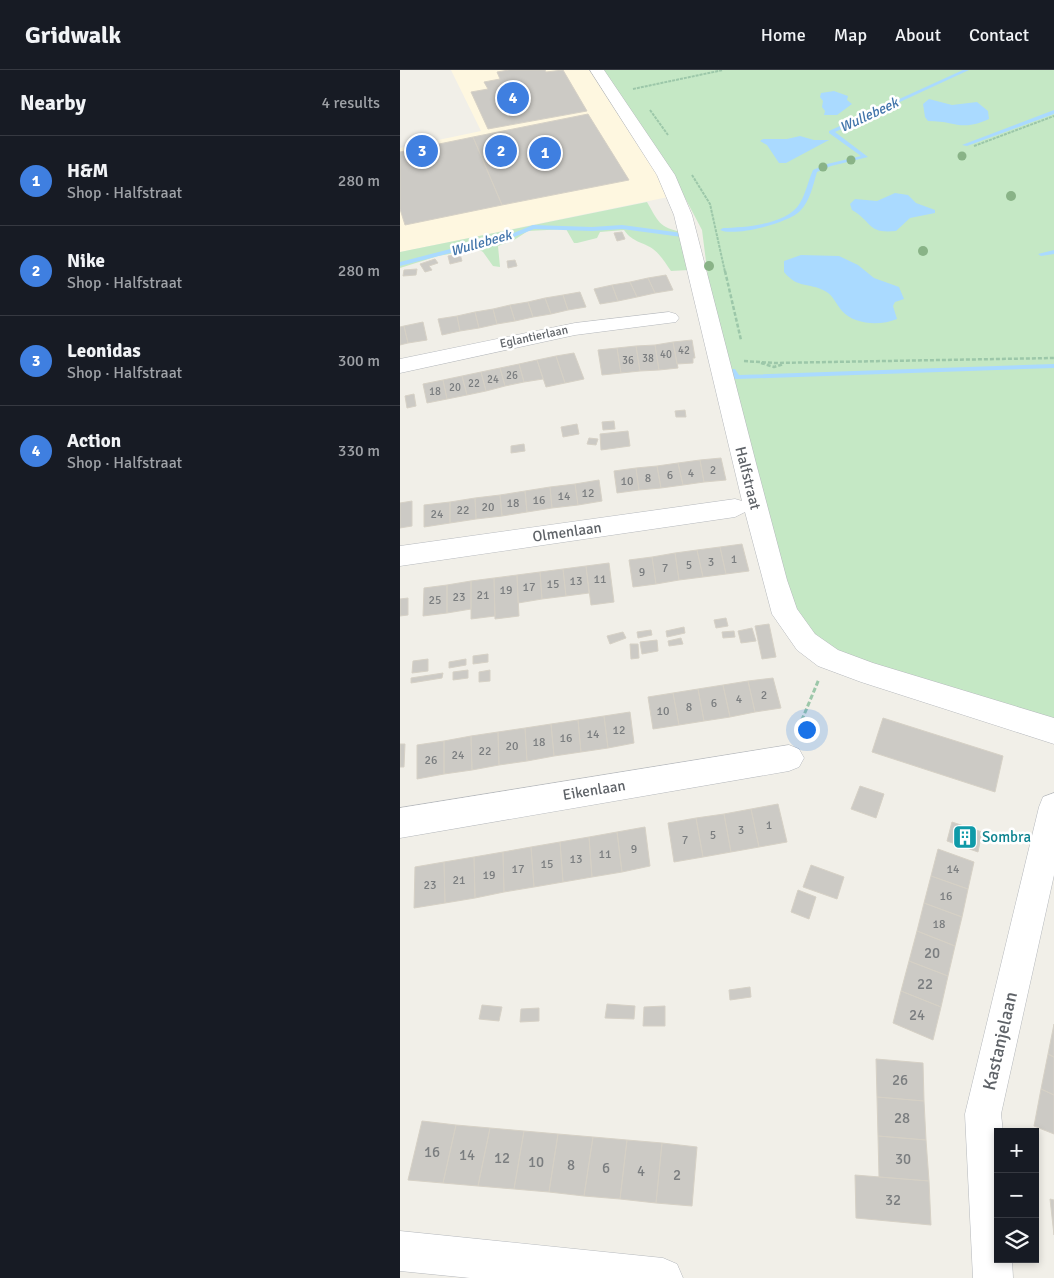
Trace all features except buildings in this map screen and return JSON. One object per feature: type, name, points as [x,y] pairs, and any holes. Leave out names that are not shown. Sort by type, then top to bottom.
[{"type":"street","name":"Halfstraat","points":[[597,70],[666,175],[683,215],[774,580],[785,614],[806,642],[828,658],[871,674],[1054,731]]},
{"type":"street","name":"Eglantierlaan","points":[[400,366],[575,329],[670,318]]},
{"type":"street","name":"Olmenlaan","points":[[400,556],[735,508]]},
{"type":"street","name":"Eikenlaan","points":[[400,823],[789,758]]},
{"type":"street","name":"Kastanjelaan","points":[[994,1278],[983,1114],[1054,807]]},
{"type":"street","points":[[400,1251],[663,1278]]},
{"type":"path","points":[[627,90],[723,70]]},
{"type":"path","points":[[974,146],[1054,116]]},
{"type":"path","points":[[721,370],[744,361],[774,367],[792,362],[1054,358]]},
{"type":"path","points":[[789,758],[793,740],[828,658]]},
{"type":"shaded area","points":[[451,70],[602,70],[683,194],[400,252],[400,148],[481,131]]},
{"type":"green space","points":[[602,70],[1054,70],[1054,720],[887,670],[817,644],[796,616],[764,511],[708,277],[702,230],[683,194]]},
{"type":"green space","points":[[647,202],[660,223],[668,228],[682,232],[689,270],[671,271],[656,251],[631,237],[624,230],[600,232],[597,238],[574,243],[566,229],[528,231],[514,240],[498,246],[500,267],[493,266],[483,252],[478,249],[438,256],[400,268],[400,252]]},
{"type":"water","points":[[834,91],[848,96],[847,100],[852,104],[837,115],[824,115],[823,101],[820,97],[821,93]]},
{"type":"water","points":[[929,99],[952,105],[977,102],[988,111],[989,119],[971,125],[928,121],[925,117],[923,104]]},
{"type":"water","points":[[800,136],[814,140],[829,140],[786,163],[779,163],[767,145],[760,141],[763,139],[787,139]]},
{"type":"water","points":[[895,193],[908,195],[916,203],[935,210],[935,213],[910,218],[896,231],[880,231],[852,210],[850,204],[855,199],[877,201]]},
{"type":"water","points":[[801,255],[839,256],[858,265],[874,278],[899,287],[904,299],[895,302],[893,306],[897,319],[883,323],[861,322],[847,316],[828,293],[819,288],[794,281],[784,272],[784,261]]},
{"type":"waterway","name":"Wullebeek","points":[[723,230],[762,226],[783,220],[791,215],[804,202],[815,171],[829,165],[865,157],[831,132],[967,70]]},
{"type":"waterway","points":[[965,145],[1054,112]]},
{"type":"waterway","name":"Wullebeek","points":[[400,264],[458,249],[495,243],[533,227],[592,229],[622,227],[682,235]]},
{"type":"waterway","points":[[1041,254],[1054,252]]},
{"type":"waterway","points":[[733,371],[737,377],[1054,366]]},
{"type":"place","name":"Action","points":[[513,98]]},
{"type":"place","name":"Leonidas","points":[[422,151]]},
{"type":"place","name":"Nike","points":[[501,151]]},
{"type":"place","name":"H&M","points":[[545,153]]},
{"type":"place","name":"Sombra","points":[[965,837]]}]
